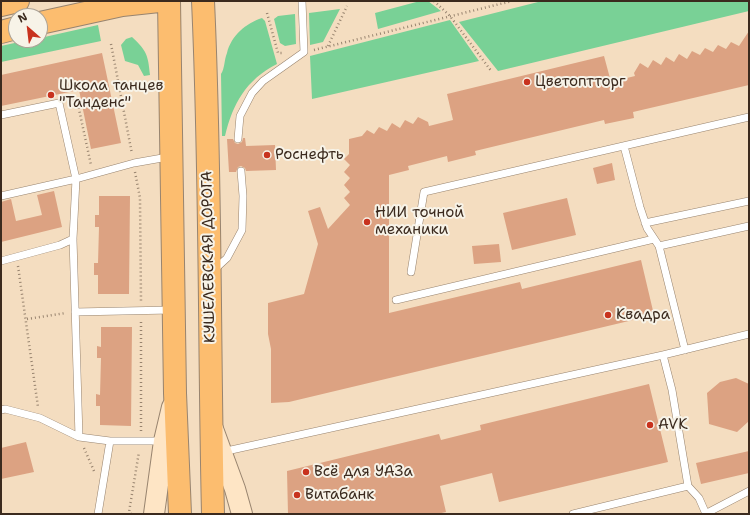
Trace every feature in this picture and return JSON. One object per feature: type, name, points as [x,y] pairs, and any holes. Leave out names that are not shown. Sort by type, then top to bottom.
[{"type":"main road","points":[[1,5],[18,1]]},
{"type":"main road","points":[[48,21],[122,5],[159,1]]},
{"type":"main road","points":[[169,1],[173,310],[180,514]]},
{"type":"main road","name":"КУШЕЛЕВСКАЯ ДОРОГА","points":[[202,1],[211,273],[211,424],[213,514]]},
{"type":"main road","points":[[154,514],[164,441],[175,393]]},
{"type":"main road","points":[[211,424],[235,489],[242,514]]},
{"type":"main road","points":[[218,514],[225,511],[232,511],[238,514]]},
{"type":"lane","points":[[238,139],[240,116],[252,93],[263,81],[304,52],[302,1]]},
{"type":"lane","points":[[1,115],[59,103],[76,179],[73,239],[79,437]]},
{"type":"lane","points":[[411,272],[424,192],[749,117]]},
{"type":"lane","points":[[624,146],[645,223],[659,246],[685,350]]},
{"type":"lane","points":[[1,196],[76,179],[134,163],[170,157]]},
{"type":"lane","points":[[211,273],[227,258],[242,230],[243,196],[241,171]]},
{"type":"lane","points":[[645,223],[749,201]]},
{"type":"lane","points":[[659,246],[749,226]]},
{"type":"lane","points":[[1,261],[60,245],[73,239]]},
{"type":"lane","points":[[396,300],[654,239]]},
{"type":"lane","points":[[75,312],[173,310]]},
{"type":"lane","points":[[222,452],[663,355],[749,334]]},
{"type":"lane","points":[[663,355],[672,390],[688,486],[699,498],[705,514],[749,491]]},
{"type":"lane","points":[[1,410],[5,409],[40,418],[79,437],[110,441],[164,441]]},
{"type":"lane","points":[[98,514],[110,441]]},
{"type":"lane","points":[[573,514],[688,486]]},
{"type":"path","points":[[434,1],[450,16],[492,72]]},
{"type":"path","points":[[267,13],[278,53],[304,52],[512,1]]},
{"type":"path","points":[[328,46],[347,6]]},
{"type":"path","points":[[111,44],[140,198],[141,440],[129,512],[131,514]]},
{"type":"path","points":[[59,103],[77,100],[92,174]]},
{"type":"path","points":[[17,257],[40,418]]},
{"type":"path","points":[[27,319],[75,312]]},
{"type":"path","points":[[79,437],[102,488]]},
{"type":"green space","points":[[420,1],[428,1],[441,11],[378,29],[375,13]]},
{"type":"green space","points":[[542,1],[749,1],[749,11],[498,71],[459,22]]},
{"type":"green space","points":[[340,9],[323,42],[310,45],[309,13]]},
{"type":"green space","points":[[295,14],[296,44],[285,46],[280,43],[274,19],[278,16]]},
{"type":"green space","points":[[262,18],[265,21],[277,64],[257,77],[242,94],[232,113],[225,136],[222,136],[221,74],[229,47],[240,31],[250,23]]},
{"type":"green space","points":[[450,20],[479,61],[312,99],[310,56]]},
{"type":"green space","points":[[98,25],[101,41],[1,62],[1,46],[8,44],[8,48],[48,48],[48,36]]},
{"type":"green space","points":[[132,37],[141,46],[146,54],[150,75],[144,76],[138,65],[125,61],[121,45],[126,39]]},
{"type":"building","name":"НИИ точной механики","points":[[749,31],[749,85],[633,112],[634,118],[605,124],[604,120],[475,151],[476,155],[448,162],[447,156],[408,166],[409,170],[389,175],[389,313],[520,282],[522,289],[641,260],[654,315],[289,402],[271,403],[271,349],[268,334],[268,303],[304,294],[318,244],[308,211],[320,207],[328,229],[350,205],[344,198],[350,192],[344,185],[350,178],[344,172],[350,165],[344,159],[349,154],[349,139],[362,136],[367,130],[374,134],[379,127],[387,131],[392,123],[400,128],[405,120],[413,124],[418,117],[428,122],[429,126],[453,120],[447,94],[604,56],[611,82],[635,76],[634,73],[640,63],[648,68],[653,60],[661,65],[666,57],[674,62],[679,54],[687,59],[692,51],[700,55],[705,48],[713,52],[718,45],[726,49],[731,42],[739,46]]},
{"type":"building","points":[[102,53],[121,143],[91,149],[79,90],[1,106],[1,75]]},
{"type":"building","points":[[243,138],[245,138],[246,146],[275,145],[276,170],[246,171],[245,168],[241,166],[238,167],[236,172],[229,172],[227,139],[233,139],[235,143],[238,144],[242,142]]},
{"type":"building","points":[[612,163],[615,180],[597,184],[593,168]]},
{"type":"building","points":[[54,191],[62,227],[1,242],[1,202],[11,199],[16,221],[42,215],[37,195]]},
{"type":"building","points":[[99,196],[130,196],[129,294],[98,294],[98,275],[94,275],[94,263],[98,263],[99,227],[95,227],[95,215],[99,215]]},
{"type":"building","points":[[567,198],[576,235],[512,250],[503,213]]},
{"type":"building","points":[[499,244],[501,262],[474,264],[472,246]]},
{"type":"building","points":[[101,327],[132,327],[131,426],[100,425],[100,406],[96,406],[96,394],[100,395],[101,358],[97,358],[97,346],[101,347]]},
{"type":"building","points":[[736,378],[749,384],[749,421],[737,432],[709,424],[707,393],[720,382]]},
{"type":"building","points":[[649,384],[668,462],[499,502],[492,473],[440,486],[446,512],[437,514],[288,514],[287,471],[439,434],[441,440],[481,430],[480,425]]},
{"type":"building","points":[[26,442],[34,472],[1,479],[1,448]]},
{"type":"building","points":[[749,451],[749,473],[701,484],[696,463]]},
{"type":"place","name":"Цветоптторг","points":[[527,82]]},
{"type":"place","name":"Школа танцев \"Танденс\"","points":[[51,95]]},
{"type":"place","name":"Роснефть","points":[[267,155]]},
{"type":"place","name":"НИИ точной механики","points":[[367,222]]},
{"type":"place","name":"Квадра","points":[[608,315]]},
{"type":"place","name":"AVK","points":[[650,425]]},
{"type":"place","name":"Всё для УАЗа","points":[[306,472]]},
{"type":"place","name":"Витабанк","points":[[297,495]]}]
